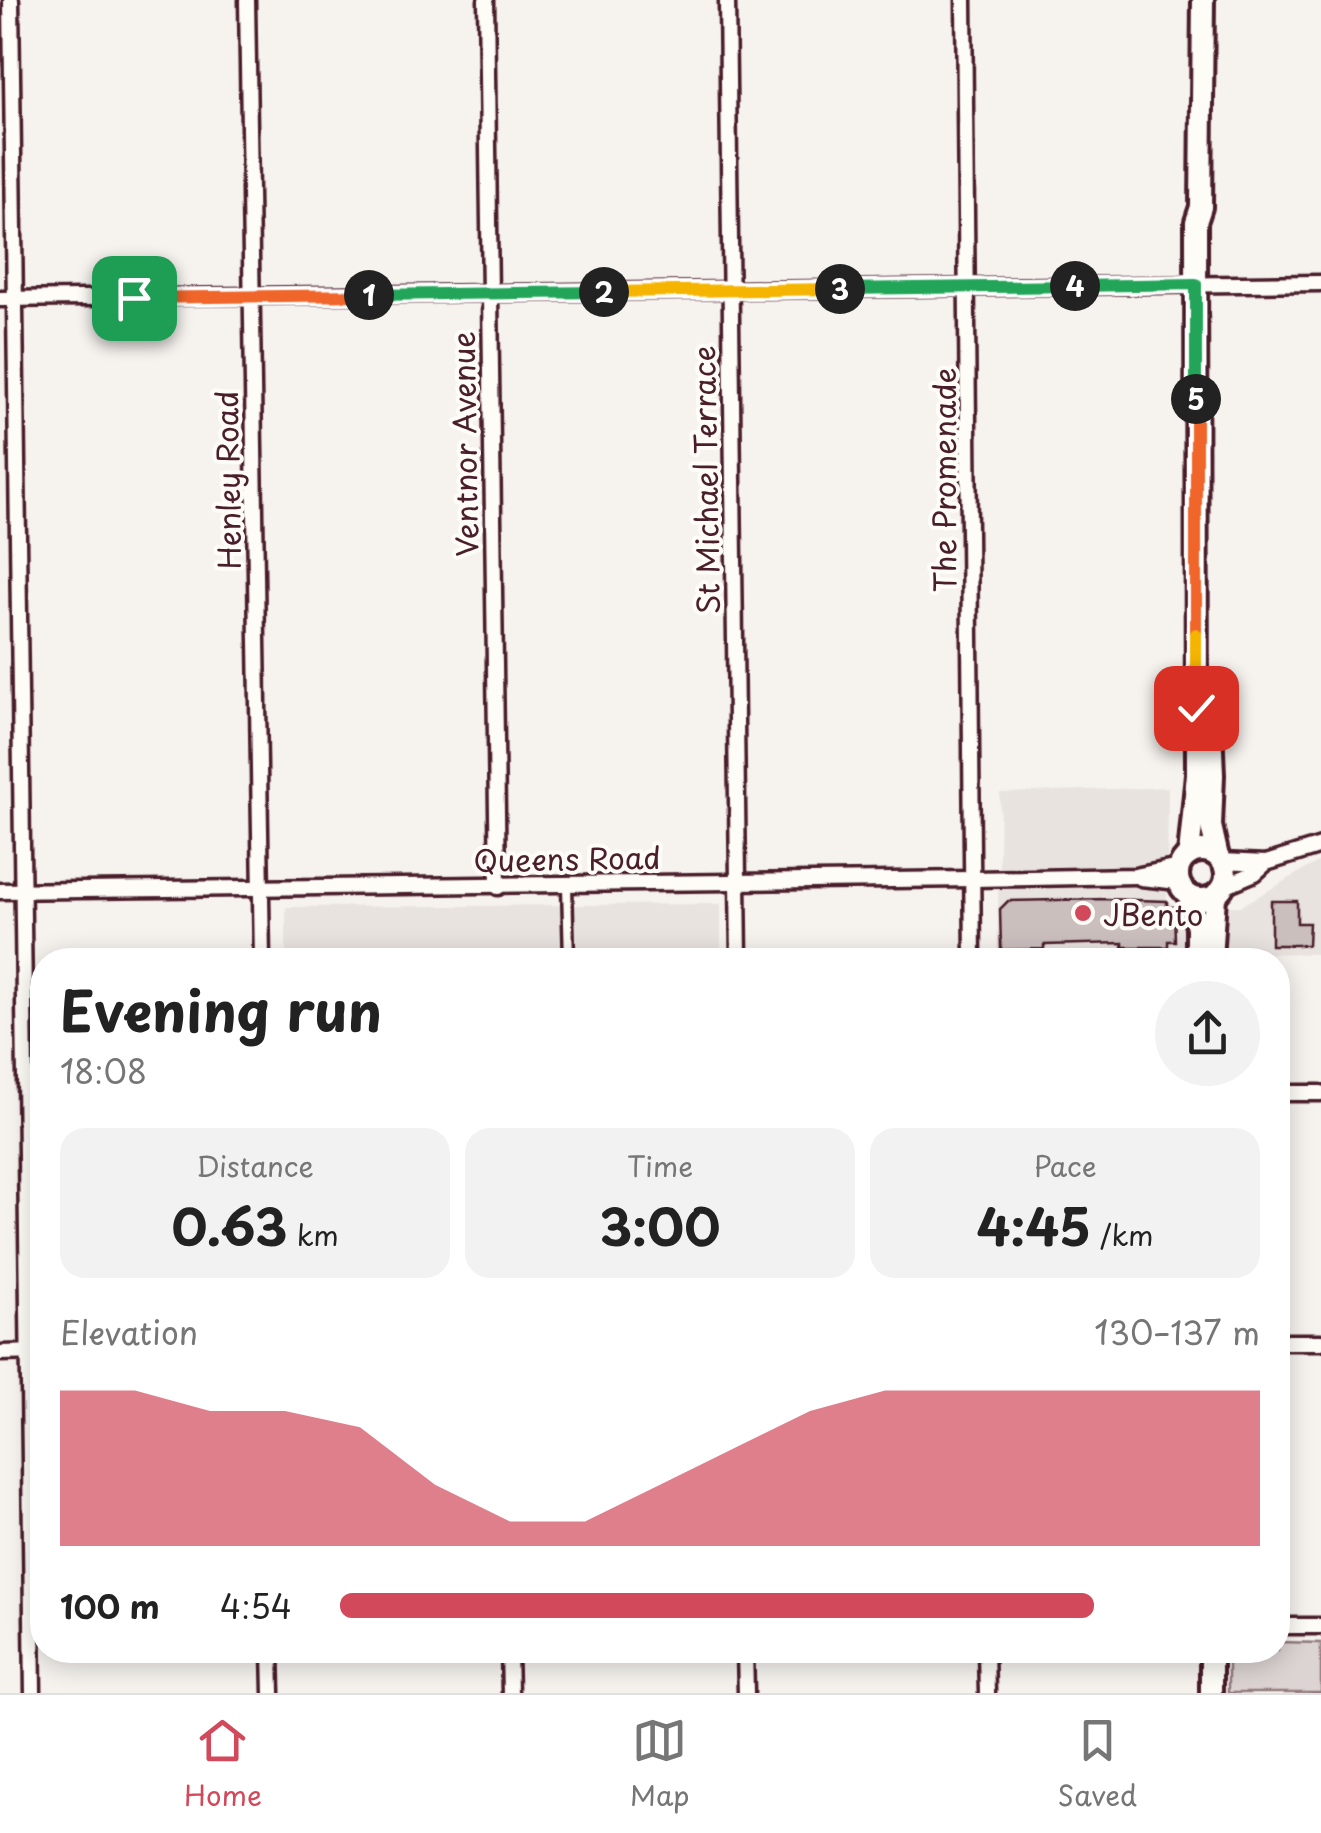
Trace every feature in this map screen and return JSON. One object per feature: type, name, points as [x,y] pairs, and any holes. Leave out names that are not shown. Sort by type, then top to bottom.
[{"type":"main road","points":[[1203,0],[1202,207],[1196,222],[1202,284],[1205,775],[1210,826],[1226,873],[1219,891],[1212,948]]},
{"type":"main road","points":[[1197,948],[1184,875],[1205,775]]},
{"type":"main road","points":[[1184,875],[1204,851],[1220,859]]},
{"type":"main road","points":[[1184,875],[1202,899],[1219,891]]},
{"type":"main road","points":[[1198,1663],[1198,1693]]},
{"type":"main road","points":[[1211,1663],[1211,1693]]},
{"type":"street","points":[[11,0],[8,300],[30,1174]]},
{"type":"street","name":"Henley Road","points":[[246,0],[262,948]]},
{"type":"street","name":"Ventnor Avenue","points":[[486,0],[498,887]]},
{"type":"street","name":"St Michael Terrace","points":[[726,0],[739,948]]},
{"type":"street","name":"The Promenade","points":[[964,0],[973,948]]},
{"type":"street","points":[[8,300],[1321,283]]},
{"type":"street","points":[[1219,891],[1266,864],[1321,846]]},
{"type":"street","points":[[1220,859],[1266,864]]},
{"type":"street","name":"Queens Road","points":[[0,891],[1184,875]]},
{"type":"street","points":[[1290,1092],[1321,1092]]},
{"type":"street","points":[[1290,1342],[1321,1342]]},
{"type":"street","points":[[0,1353],[30,1352]]},
{"type":"street","points":[[1290,1626],[1321,1626]]},
{"type":"street","points":[[33,1663],[33,1693]]},
{"type":"street","points":[[271,1663],[272,1693]]},
{"type":"street","points":[[509,1663],[510,1693]]},
{"type":"street","points":[[745,1663],[746,1693]]},
{"type":"street","points":[[986,1663],[987,1693]]},
{"type":"lane","points":[[567,886],[569,948]]},
{"type":"shaded area","points":[[1168,787],[1167,900],[1174,906],[1241,906],[1321,860],[1321,954],[1290,954],[1290,948],[997,948],[1000,793]]},
{"type":"shaded area","points":[[721,904],[721,948],[286,948],[286,907]]},
{"type":"shaded area","points":[[1290,1642],[1321,1643],[1321,1693],[1228,1693],[1228,1663],[1290,1663]]},
{"type":"building","points":[[1008,901],[1167,901],[1167,907],[1174,907],[1175,941],[1168,941],[1168,947],[1123,947],[1123,943],[1001,948],[1000,909]]},
{"type":"building","points":[[1271,901],[1297,901],[1297,923],[1309,923],[1308,945],[1271,945]]},
{"type":"place","name":"JBento","points":[[1083,913]]},
{"type":"route","points":[[134,298],[1196,284],[1196,708]]}]
